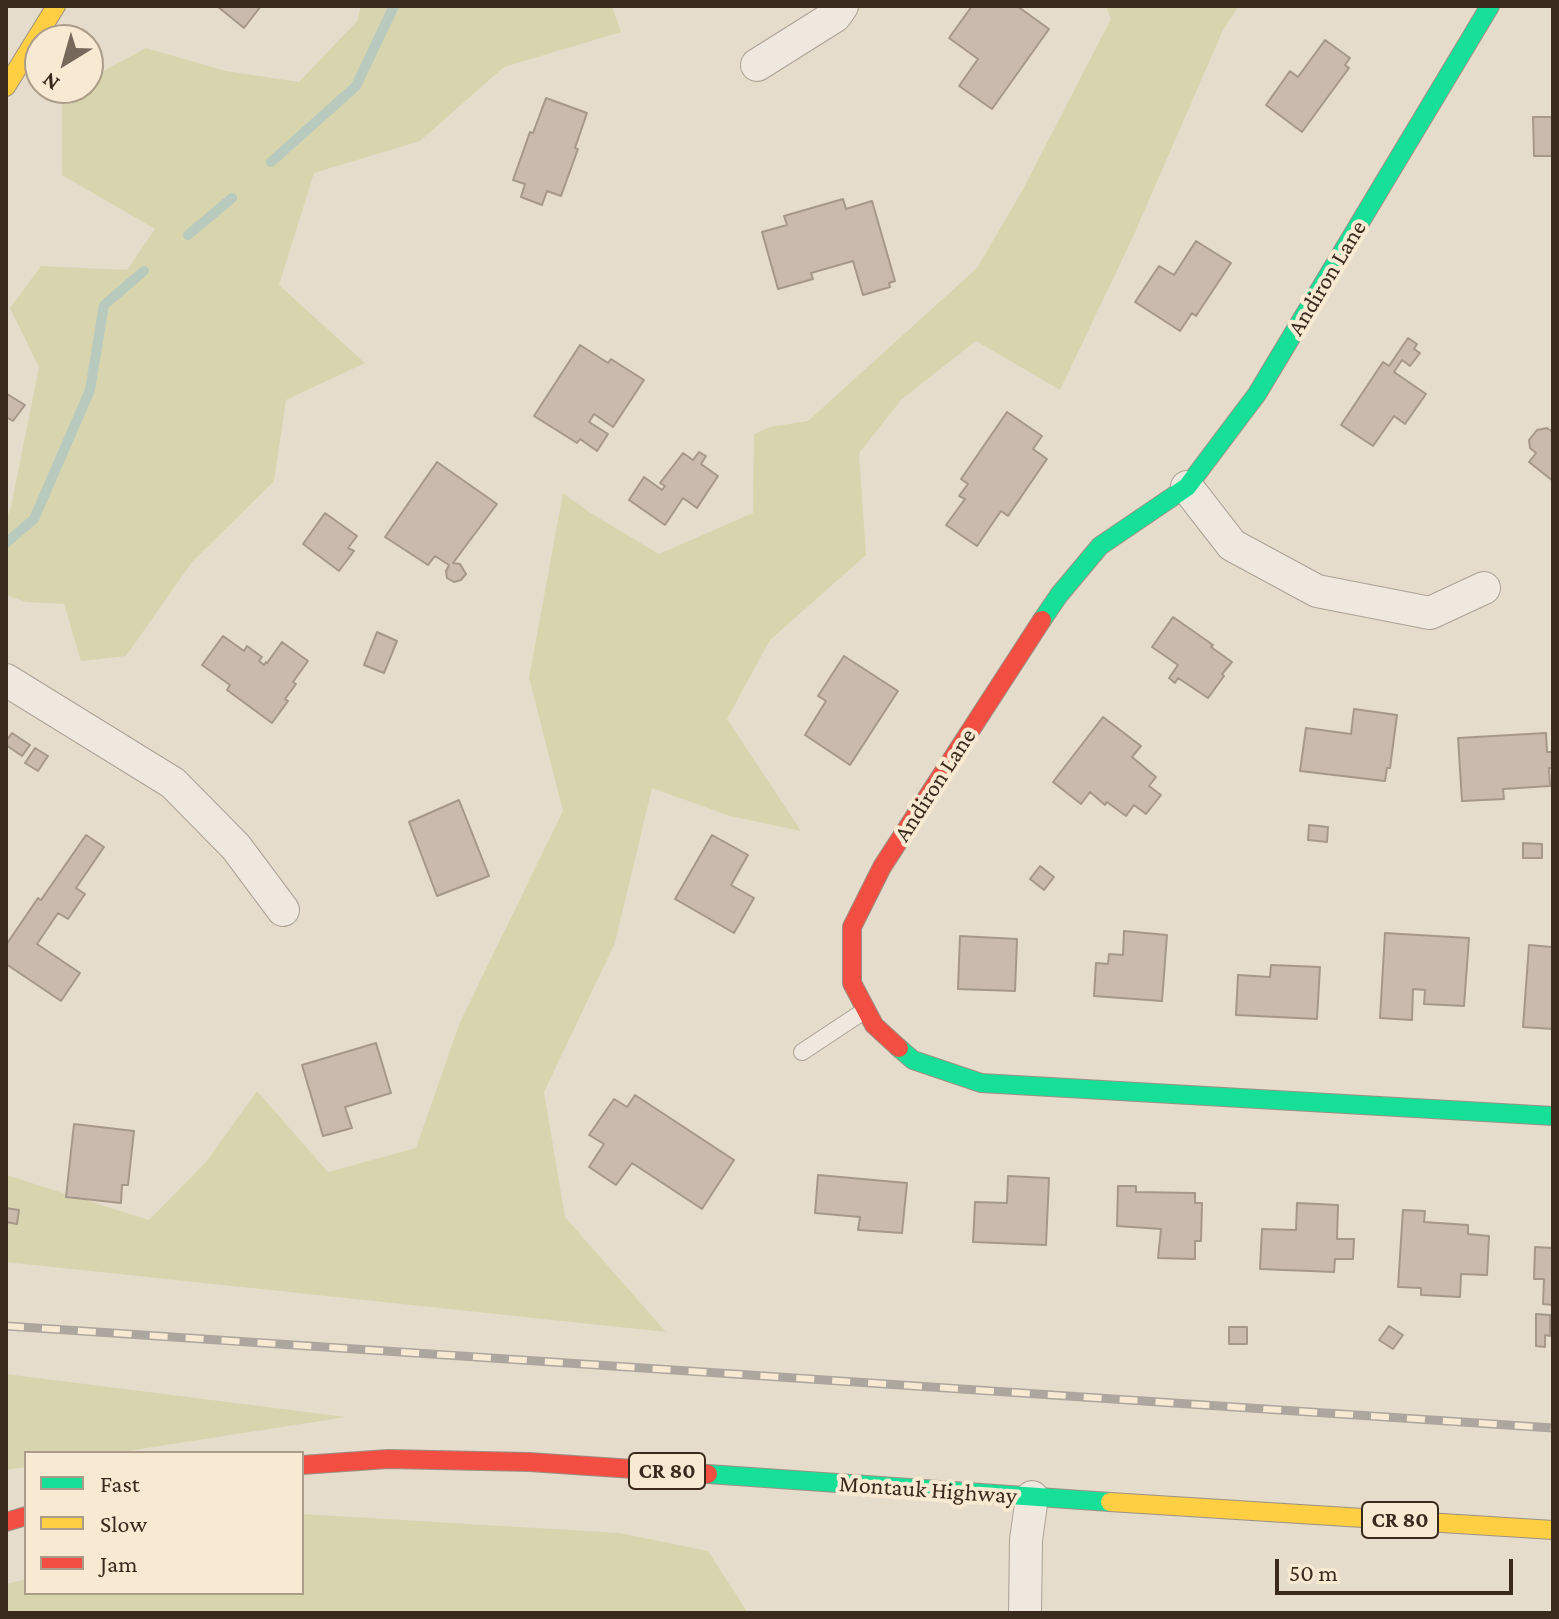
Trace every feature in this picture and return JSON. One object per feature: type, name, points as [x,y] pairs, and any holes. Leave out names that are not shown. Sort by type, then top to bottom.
[{"type":"street","points":[[6,87],[56,6]]},
{"type":"street","points":[[757,65],[835,16],[842,6]]},
{"type":"street","name":"Andiron Lane","points":[[1490,6],[1257,394],[1187,487],[1100,546],[1059,595],[882,867],[852,927],[852,983],[874,1025],[913,1060],[981,1083],[1553,1116]]},
{"type":"street","points":[[1187,487],[1232,545],[1317,591],[1430,613],[1484,588]]},
{"type":"street","points":[[6,680],[173,783],[236,847],[283,910]]},
{"type":"street","name":"Montauk Highway","points":[[304,1465],[388,1459],[529,1462],[1553,1530]]},
{"type":"street","points":[[1025,1613],[1026,1540],[1032,1497]]},
{"type":"lane","points":[[802,1052],[866,1010]]},
{"type":"shaded area","points":[[361,6],[612,6],[621,32],[504,67],[420,141],[314,173],[279,285],[365,363],[286,400],[274,481],[192,562],[126,656],[81,661],[64,604],[26,602],[6,595],[6,520],[39,367],[10,308],[41,266],[127,270],[155,229],[62,175],[62,104],[104,104],[104,70],[146,48],[226,71],[299,82],[357,21]]},
{"type":"shaded area","points":[[1106,6],[1239,6],[1223,30],[1132,239],[1060,390],[976,341],[902,399],[859,453],[866,555],[770,640],[727,719],[801,831],[730,816],[652,788],[615,943],[544,1092],[565,1217],[666,1332],[6,1262],[6,1175],[149,1220],[206,1162],[257,1091],[328,1172],[416,1148],[460,1022],[563,811],[529,678],[563,493],[659,554],[753,513],[754,434],[770,427],[808,421],[977,268],[1022,191],[1111,19]]},
{"type":"shaded area","points":[[6,1374],[346,1417],[128,1451],[24,1451],[24,1467],[6,1470]]},
{"type":"shaded area","points":[[304,1514],[620,1533],[708,1551],[748,1613],[6,1613],[6,1584],[24,1580],[24,1595],[304,1595]]},
{"type":"building","points":[[217,6],[261,6],[244,28]]},
{"type":"building","points":[[972,6],[1017,6],[1049,29],[992,109],[959,86],[978,59],[949,38]]},
{"type":"building","points":[[1325,40],[1350,58],[1345,65],[1349,68],[1302,132],[1266,105],[1290,71],[1298,77]]},
{"type":"building","points":[[546,98],[587,113],[561,196],[547,191],[542,205],[521,197],[525,184],[513,180]]},
{"type":"building","points":[[1533,117],[1553,117],[1553,156],[1534,156]]},
{"type":"building","points":[[843,199],[846,209],[872,201],[895,281],[889,283],[890,287],[863,295],[853,261],[811,273],[813,279],[778,289],[762,232],[787,225],[784,216]]},
{"type":"building","points":[[1196,241],[1231,263],[1196,316],[1192,313],[1180,331],[1135,302],[1159,266],[1174,275]]},
{"type":"building","points":[[1408,338],[1417,344],[1414,349],[1420,353],[1410,366],[1402,360],[1394,372],[1426,394],[1405,424],[1394,416],[1373,446],[1341,425],[1383,362],[1389,366]]},
{"type":"building","points":[[580,345],[608,363],[611,359],[644,380],[613,427],[594,414],[589,422],[608,434],[597,451],[580,439],[577,443],[534,416]]},
{"type":"building","points":[[7,394],[25,405],[13,421],[6,417]]},
{"type":"building","points":[[1007,412],[1042,436],[1033,449],[1047,459],[1008,516],[1001,511],[977,546],[946,525],[965,499],[959,496],[968,484],[961,479]]},
{"type":"building","points":[[1547,428],[1553,432],[1553,481],[1529,462],[1536,453],[1530,448],[1529,440],[1537,430]]},
{"type":"building","points":[[699,452],[706,456],[701,464],[718,476],[697,508],[683,498],[665,525],[629,500],[644,477],[662,490],[665,486],[660,483],[683,453],[693,460]]},
{"type":"building","points":[[437,462],[497,504],[453,563],[460,564],[466,574],[454,582],[447,578],[449,565],[435,556],[428,565],[385,537]]},
{"type":"building","points":[[325,513],[357,536],[348,548],[354,551],[339,571],[303,544]]},
{"type":"building","points":[[1173,617],[1232,662],[1208,698],[1178,678],[1175,683],[1169,678],[1178,665],[1152,647]]},
{"type":"building","points":[[377,632],[397,641],[384,673],[364,665]]},
{"type":"building","points":[[223,636],[244,651],[247,646],[262,657],[259,661],[264,665],[282,642],[308,661],[293,682],[296,684],[285,699],[288,701],[272,723],[227,690],[230,685],[202,665]]},
{"type":"building","points":[[844,656],[898,691],[850,765],[805,735],[826,701],[818,696]]},
{"type":"building","points":[[1354,709],[1397,715],[1390,768],[1387,768],[1385,781],[1300,771],[1306,728],[1351,734]]},
{"type":"building","points":[[1103,717],[1141,746],[1132,757],[1156,777],[1149,786],[1161,795],[1146,814],[1134,805],[1126,816],[1107,802],[1105,805],[1090,792],[1081,804],[1053,782]]},
{"type":"building","points":[[12,733],[30,745],[22,756],[6,745]]},
{"type":"building","points":[[1546,733],[1547,752],[1552,752],[1550,786],[1503,789],[1504,799],[1462,801],[1458,738]]},
{"type":"building","points":[[35,748],[48,756],[38,771],[25,763]]},
{"type":"building","points":[[459,800],[489,876],[437,896],[409,822]]},
{"type":"building","points":[[1309,825],[1328,827],[1327,842],[1308,840]]},
{"type":"building","points":[[86,835],[104,847],[76,888],[85,894],[68,919],[58,913],[37,944],[80,973],[61,1001],[6,964],[6,945]]},
{"type":"building","points":[[712,835],[748,855],[731,885],[754,898],[734,933],[675,899]]},
{"type":"building","points":[[1523,843],[1542,844],[1542,858],[1523,858]]},
{"type":"building","points":[[1040,866],[1054,877],[1044,890],[1030,879]]},
{"type":"building","points":[[1124,931],[1167,935],[1162,1001],[1094,996],[1096,963],[1108,964],[1109,954],[1123,955]]},
{"type":"building","points":[[1385,933],[1469,938],[1464,1006],[1424,1004],[1425,990],[1413,989],[1412,1020],[1380,1018]]},
{"type":"building","points":[[1553,933],[1553,1029],[1523,1027],[1529,945],[1552,947]]},
{"type":"building","points":[[960,936],[1017,939],[1015,991],[958,989]]},
{"type":"building","points":[[1271,965],[1320,967],[1317,1019],[1236,1015],[1238,975],[1270,977]]},
{"type":"building","points":[[376,1043],[391,1093],[345,1107],[352,1128],[323,1136],[302,1065]]},
{"type":"building","points":[[635,1095],[734,1160],[702,1209],[632,1163],[616,1185],[589,1167],[604,1144],[589,1135],[614,1099],[627,1107]]},
{"type":"building","points":[[74,1124],[134,1131],[128,1185],[122,1185],[121,1203],[66,1197]]},
{"type":"building","points":[[818,1175],[907,1183],[902,1233],[858,1230],[860,1217],[815,1213]]},
{"type":"building","points":[[1008,1176],[1049,1178],[1046,1245],[973,1242],[975,1202],[1007,1203]]},
{"type":"building","points":[[1118,1186],[1136,1186],[1136,1192],[1195,1193],[1195,1203],[1202,1203],[1201,1241],[1195,1241],[1195,1259],[1158,1258],[1161,1229],[1117,1226]]},
{"type":"building","points":[[1297,1203],[1338,1205],[1337,1239],[1354,1239],[1353,1259],[1335,1259],[1334,1272],[1260,1269],[1262,1229],[1296,1230]]},
{"type":"building","points":[[6,1208],[19,1210],[17,1224],[6,1222]]},
{"type":"building","points":[[1403,1210],[1425,1211],[1424,1222],[1468,1225],[1468,1234],[1489,1236],[1487,1275],[1461,1274],[1460,1297],[1421,1295],[1421,1288],[1398,1287]]},
{"type":"building","points":[[1535,1247],[1553,1248],[1553,1305],[1543,1304],[1544,1279],[1534,1279]]},
{"type":"building","points":[[1536,1314],[1550,1315],[1550,1336],[1545,1335],[1545,1347],[1536,1346]]},
{"type":"building","points":[[1389,1326],[1403,1335],[1393,1349],[1379,1340]]},
{"type":"building","points":[[1229,1327],[1247,1327],[1247,1344],[1229,1344]]},
{"type":"waterway","points":[[271,162],[356,86],[394,6]]},
{"type":"waterway","points":[[188,235],[232,198]]},
{"type":"waterway","points":[[6,543],[34,519],[90,390],[104,305],[144,271]]},
{"type":"railway","points":[[6,1326],[1553,1428]]},
{"type":"traffic: fast","points":[[1042,620],[1100,546],[1187,487],[1257,394],[1490,6]]},
{"type":"traffic: fast","points":[[899,1048],[913,1060],[981,1083],[1553,1116]]},
{"type":"traffic: fast","points":[[708,1474],[1110,1502]]},
{"type":"traffic: slow","points":[[6,87],[56,6]]},
{"type":"traffic: slow","points":[[1110,1502],[1553,1530]]},
{"type":"traffic: jam","points":[[899,1048],[874,1025],[852,983],[852,927],[882,867],[1042,620]]},
{"type":"traffic: jam","points":[[304,1465],[388,1459],[529,1462],[708,1474]]},
{"type":"traffic: jam","points":[[6,1522],[24,1517]]}]
